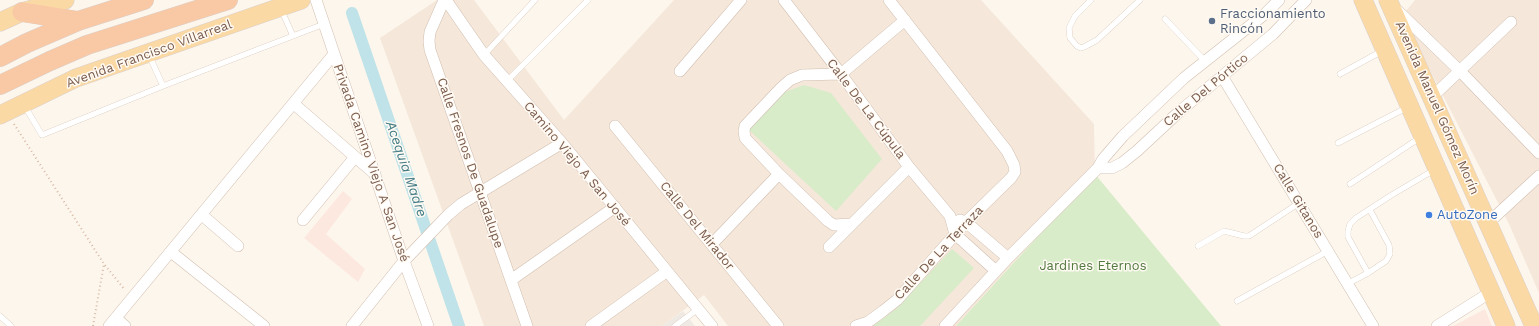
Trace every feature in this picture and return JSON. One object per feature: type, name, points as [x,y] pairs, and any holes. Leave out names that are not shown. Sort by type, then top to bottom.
[{"type":"highway","points":[[0,57],[27,43],[78,21],[144,0]]},
{"type":"highway","name":"Avenida Francisco Villarreal","points":[[0,85],[87,45],[228,0]]},
{"type":"highway","points":[[22,12],[78,21]]},
{"type":"main road","points":[[0,22],[22,12],[65,0]]},
{"type":"main road","name":"Avenida Francisco Villarreal","points":[[3,113],[76,78],[301,0]]},
{"type":"main road","name":"Avenida Manuel Gómez Morín","points":[[1364,0],[1491,292],[1503,324]]},
{"type":"main road","name":"Avenida Manuel Gómez Morín","points":[[1389,2],[1534,326]]},
{"type":"street","name":"Privada Camino Viejo A San José","points":[[316,0],[404,261],[428,326]]},
{"type":"street","name":"Camino Viejo A San José","points":[[445,0],[484,55],[562,143],[666,272],[712,326]]},
{"type":"street","name":"Calle Fresnos De Guadalupe","points":[[445,0],[430,32],[430,50],[527,326]]},
{"type":"street","points":[[680,71],[741,0]]},
{"type":"street","name":"Calle De La Cúpula","points":[[784,0],[841,74],[909,167],[950,216],[955,234]]},
{"type":"street","points":[[851,224],[834,225],[828,221],[779,174],[745,138],[745,126],[790,80],[802,75],[841,74],[905,20],[889,0]]},
{"type":"street","name":"Calle Del Pórtico","points":[[946,326],[1008,258],[1098,168],[1106,154],[1123,136],[1184,78],[1266,13],[1279,0]]},
{"type":"street","name":"Calle Del Pórtico","points":[[1098,168],[1112,168],[1122,163],[1137,151],[1180,110],[1273,34],[1306,0]]},
{"type":"street","points":[[1389,2],[1460,71],[1539,153]]},
{"type":"street","name":"Calle De La Terraza","points":[[856,326],[868,322],[897,300],[966,222],[1011,178],[1015,172],[1014,165],[1007,151],[905,20]]},
{"type":"street","points":[[1432,97],[1511,22]]},
{"type":"street","points":[[125,326],[112,322],[334,54]]},
{"type":"street","name":"Calle Gitanos","points":[[1222,76],[1373,326]]},
{"type":"street","points":[[294,104],[375,174]]},
{"type":"street","name":"Calle Del Mirador","points":[[615,126],[778,326]]},
{"type":"street","points":[[352,326],[418,245],[433,229],[461,204],[480,194],[562,143]]},
{"type":"street","points":[[303,220],[355,157]]},
{"type":"street","points":[[829,247],[909,167]]},
{"type":"street","points":[[712,244],[779,174]]},
{"type":"street","points":[[1488,222],[1539,176]]},
{"type":"street","points":[[511,280],[615,207]]},
{"type":"street","points":[[202,215],[238,246]]},
{"type":"street","name":"Calle De La Cúpula","points":[[950,216],[966,222],[1008,258]]},
{"type":"street","points":[[955,234],[996,271]]},
{"type":"street","points":[[171,252],[264,326]]},
{"type":"street","points":[[591,326],[666,272]]},
{"type":"street","points":[[1437,326],[1491,292]]},
{"type":"lane","points":[[484,55],[535,0]]},
{"type":"lane","points":[[507,82],[588,0]]},
{"type":"lane","points":[[1091,0],[1074,16],[1069,28],[1070,38],[1077,46],[1081,48],[1084,48],[1097,40],[1140,0]]},
{"type":"lane","points":[[280,7],[293,36]]},
{"type":"lane","points":[[1165,19],[1206,61]]},
{"type":"lane","points":[[23,103],[42,135],[163,86],[324,24]]},
{"type":"lane","points":[[1340,74],[1386,49]]},
{"type":"lane","points":[[148,53],[163,86]]},
{"type":"lane","points":[[1338,143],[1410,106]]},
{"type":"lane","points":[[1350,184],[1423,136]]},
{"type":"lane","points":[[1368,273],[1348,237],[1350,224],[1356,218],[1390,196],[1437,169]]},
{"type":"lane","points":[[1198,246],[1224,231],[1249,236],[1299,203]]},
{"type":"lane","points":[[1347,284],[1386,261],[1390,254],[1389,246],[1370,210]]},
{"type":"lane","points":[[1237,301],[1328,251]]},
{"type":"lane","points":[[675,326],[698,309]]},
{"type":"lane","points":[[0,316],[11,326]]},
{"type":"path","points":[[3,113],[104,264],[132,299]]},
{"type":"path","points":[[93,326],[104,264]]},
{"type":"shaded area","points":[[437,0],[474,0],[564,120],[674,0],[981,0],[1094,124],[1095,174],[956,326],[728,326],[704,295],[662,326],[484,326],[380,38]]},
{"type":"shaded area","points":[[1415,0],[1539,0],[1539,293],[1509,224],[1402,16]]},
{"type":"shaded area","points":[[343,191],[352,199],[326,234],[365,269],[358,282],[304,238]]},
{"type":"shaded area","points":[[1485,309],[1492,326],[1453,326]]},
{"type":"shaded area","points":[[683,311],[695,326],[662,326]]},
{"type":"green space","points":[[804,85],[831,93],[882,159],[836,211],[749,130],[782,93]]},
{"type":"green space","name":"Jardines Eternos","points":[[1095,174],[1221,326],[956,326]]},
{"type":"green space","points":[[952,249],[974,268],[920,326],[873,326],[897,308]]},
{"type":"waterway","name":"Acequia Madre","points":[[352,13],[459,326]]},
{"type":"place","name":"Fraccionamiento Rincón","points":[[1212,21]]},
{"type":"place","name":"AutoZone","points":[[1429,215]]}]
